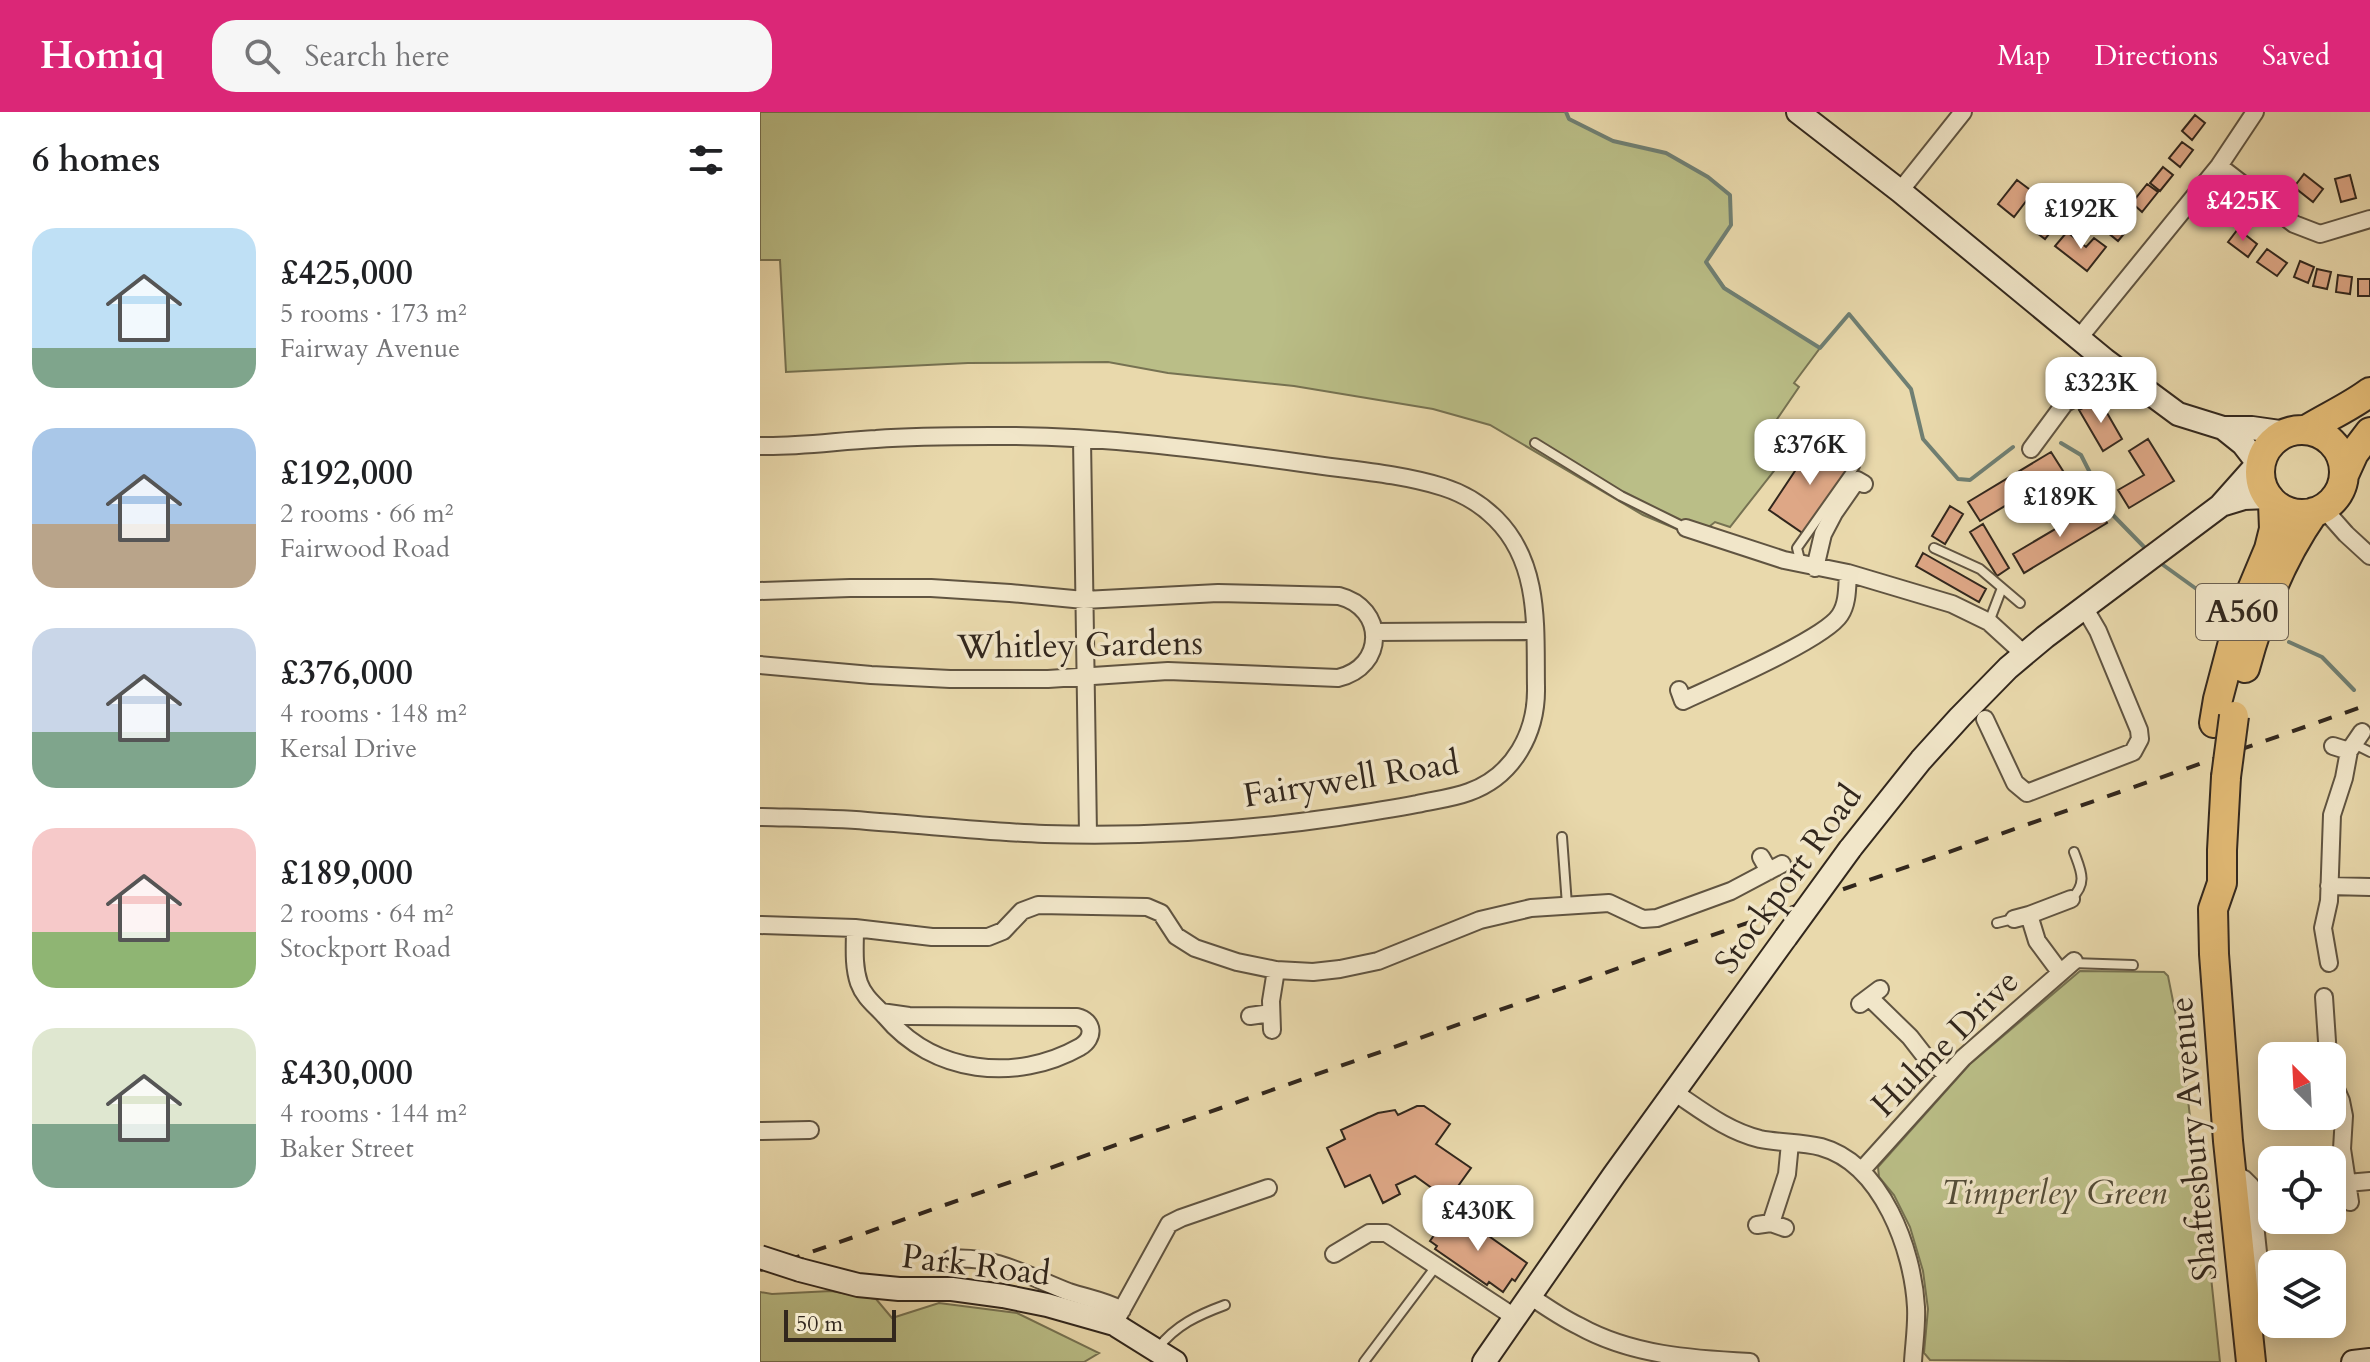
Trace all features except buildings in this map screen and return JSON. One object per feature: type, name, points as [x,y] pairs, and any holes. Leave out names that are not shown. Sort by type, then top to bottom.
[{"type":"highway","points":[[2260,466],[2268,447],[2342,411],[2370,392]]},
{"type":"highway","points":[[2297,432],[2324,436],[2331,442],[2341,457],[2344,475]]},
{"type":"highway","name":"A560","points":[[2318,510],[2340,491],[2354,453],[2370,432]]},
{"type":"highway","name":"A560","points":[[2260,466],[2263,487],[2271,500]]},
{"type":"highway","points":[[2271,500],[2280,508],[2296,514],[2318,510]]},
{"type":"highway","name":"Shaftesbury Avenue","points":[[2224,719],[2218,699],[2238,623],[2269,549],[2274,529],[2271,500]]},
{"type":"highway","name":"Shaftesbury Avenue","points":[[2251,1362],[2217,1009],[2213,909],[2203,886],[2203,822],[2216,780],[2224,719],[2263,609],[2295,539],[2318,510]]},
{"type":"main road","points":[[1798,112],[1900,191],[2114,367],[2178,414],[2223,428],[2297,432]]},
{"type":"main road","points":[[2223,428],[2243,444],[2260,466]]},
{"type":"main road","name":"Stockport Road","points":[[1484,1362],[1850,849],[1950,727],[2024,654],[2220,506],[2252,470],[2260,466]]},
{"type":"main road","name":"Stockport Road","points":[[2220,506],[2244,498],[2271,500]]},
{"type":"main road","name":"Park Road","points":[[760,1257],[858,1285],[952,1289],[1118,1317],[1166,1356]]},
{"type":"main road","points":[[2353,1362],[2370,1360]]},
{"type":"street","points":[[1900,191],[1963,112]]},
{"type":"street","points":[[2079,338],[2219,166],[2255,112]]},
{"type":"street","points":[[2219,166],[2294,224],[2320,234],[2370,219]]},
{"type":"street","points":[[2031,449],[2065,403],[2096,387],[2114,367]]},
{"type":"street","name":"Fairywell Road","points":[[760,446],[936,437],[1082,439],[1328,467],[1428,483],[1452,490],[1490,513],[1506,530],[1516,545],[1530,580],[1534,601],[1536,703],[1530,732],[1516,758],[1481,787],[1450,798],[1303,822],[1227,829],[1088,834],[760,817]]},
{"type":"street","points":[[1082,439],[1088,834]]},
{"type":"street","points":[[1808,566],[1834,513],[1857,480],[1864,484]]},
{"type":"street","points":[[2318,510],[2370,556]]},
{"type":"street","points":[[1686,528],[1808,566],[1848,573],[1943,600],[1989,622],[2024,654]]},
{"type":"street","points":[[1679,690],[1683,701],[1833,625],[1845,606],[1848,573]]},
{"type":"street","name":"Whitley Gardens","points":[[760,591],[905,587],[1084,600],[1218,593],[1339,596],[1361,606],[1374,632],[1373,649],[1367,661],[1355,672],[1338,678],[1168,671],[983,680],[760,665]]},
{"type":"street","points":[[1985,719],[2015,783],[2027,793],[2133,752],[2140,739],[2139,730],[2098,631],[2084,607]]},
{"type":"street","points":[[1374,632],[1535,631]]},
{"type":"street","points":[[2329,963],[2323,928],[2329,886],[2332,815],[2344,778],[2350,743]]},
{"type":"street","points":[[760,925],[855,928],[932,937],[988,937],[1003,931],[1022,911],[1038,905],[1147,907],[1161,913],[1176,936],[1188,946],[1237,962],[1276,970],[1313,972],[1360,965],[1397,954],[1492,916],[1531,908],[1609,903],[1640,918],[1650,919],[1731,891],[1770,864]]},
{"type":"street","points":[[2329,886],[2370,887]]},
{"type":"street","points":[[2068,966],[2037,941],[2022,917],[2071,899]]},
{"type":"street","points":[[855,928],[859,984],[867,999],[895,1029],[917,1046],[952,1061],[980,1068],[1012,1068],[1057,1058],[1086,1044],[1092,1031],[1088,1023],[1077,1017],[909,1016],[881,1012]]},
{"type":"street","name":"Hulme Drive","points":[[1861,1171],[1972,1049],[2068,966]]},
{"type":"street","points":[[1250,1016],[1271,1022],[1276,970]]},
{"type":"street","points":[[1870,997],[1947,1075]]},
{"type":"street","points":[[2324,997],[2334,1019],[2330,1042]]},
{"type":"street","points":[[1674,1092],[1735,1130],[1763,1139],[1820,1147],[1834,1152],[1861,1171],[1890,1211],[1907,1259],[1916,1310],[1913,1362]]},
{"type":"street","points":[[760,1131],[810,1130]]},
{"type":"street","points":[[2343,1130],[2342,1149],[2350,1202]]},
{"type":"street","points":[[1771,1225],[1787,1174],[1790,1143]]},
{"type":"street","points":[[2347,1183],[2370,1181]]},
{"type":"street","points":[[1118,1317],[1173,1221],[1268,1188]]},
{"type":"street","points":[[1334,1254],[1369,1233],[1393,1236],[1516,1318]]},
{"type":"street","name":"Park Road","points":[[951,1259],[998,1263],[1118,1317]]},
{"type":"street","points":[[1530,1296],[1580,1327],[1627,1346],[1683,1357],[1750,1362]]},
{"type":"lane","points":[[1535,443],[1621,496],[1686,528]]},
{"type":"lane","points":[[1808,566],[1797,548],[1855,466]]},
{"type":"lane","points":[[1934,548],[1980,569],[2020,603]]},
{"type":"lane","points":[[1989,622],[2002,588]]},
{"type":"lane","points":[[2350,743],[2370,752]]},
{"type":"lane","points":[[1562,837],[1567,905]]},
{"type":"lane","points":[[2071,899],[2080,890],[2082,882],[2074,852]]},
{"type":"lane","points":[[1997,923],[2022,917]]},
{"type":"lane","points":[[2068,966],[2133,965]]},
{"type":"lane","points":[[1364,1362],[1437,1265]]},
{"type":"lane","points":[[1166,1356],[1168,1335],[1195,1316],[1225,1305]]},
{"type":"green space","points":[[760,112],[1566,112],[1569,119],[1613,141],[1666,153],[1708,177],[1730,195],[1731,225],[1706,262],[1725,288],[1820,348],[1794,383],[1799,387],[1758,447],[1777,467],[1730,527],[1715,522],[1696,537],[1643,515],[1490,425],[1433,409],[1294,386],[1168,373],[1108,362],[968,363],[786,372],[780,260],[760,260]]},
{"type":"green space","name":"Timperley Green","points":[[2080,971],[2164,972],[2168,976],[2198,1154],[2220,1362],[1930,1360],[1924,1353],[1928,1309],[1923,1271],[1910,1227],[1894,1195],[1879,1177],[1878,1167],[1970,1064]]},
{"type":"green space","points":[[831,1291],[876,1299],[892,1318],[939,1303],[1017,1313],[1099,1353],[1084,1362],[760,1362],[760,1292]]},
{"type":"waterway","points":[[1566,112],[1569,119],[1613,141],[1666,153],[1708,177],[1730,195],[1731,225],[1706,262],[1724,288],[1820,348],[1849,314],[1911,389],[1923,439],[1958,479],[1970,480],[2013,447]]},
{"type":"waterway","points":[[2061,443],[2081,455],[2110,512],[2147,550]]},
{"type":"waterway","points":[[2159,562],[2209,598]]},
{"type":"waterway","points":[[2289,642],[2322,657],[2354,690]]},
{"type":"railway","points":[[760,1270],[2370,704]]}]
